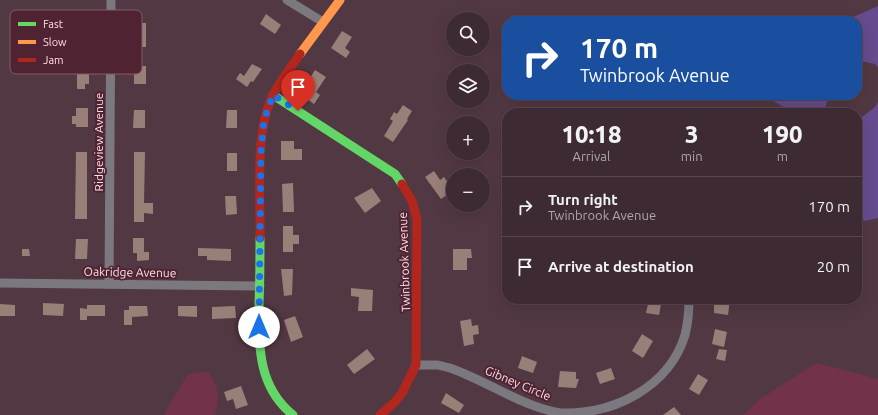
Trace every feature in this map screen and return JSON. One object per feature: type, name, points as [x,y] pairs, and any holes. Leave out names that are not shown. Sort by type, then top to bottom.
[{"type":"street","name":"Ridgeview Avenue","points":[[111,0],[111,10]]},
{"type":"street","points":[[287,0],[323,22]]},
{"type":"street","points":[[293,415],[285,410],[275,397],[263,373],[259,340],[261,152],[264,120],[273,95],[312,36],[340,0]]},
{"type":"street","name":"Ridgeview Avenue","points":[[109,284],[110,74]]},
{"type":"street","name":"Twinbrook Avenue","points":[[273,95],[395,174],[406,189],[415,208],[417,219],[416,365],[402,393],[395,402],[380,415]]},
{"type":"street","name":"Oakridge Avenue","points":[[0,283],[260,286]]},
{"type":"street","name":"Gibney Circle","points":[[416,365],[438,365],[450,368],[542,408],[560,413],[596,413],[630,402],[645,392],[670,367],[681,346],[689,317],[690,304]]},
{"type":"shaded area","points":[[878,6],[878,67],[875,64],[862,61],[862,16],[855,16]]},
{"type":"shaded area","points":[[772,100],[827,100],[826,108],[784,107]]},
{"type":"shaded area","points":[[878,102],[878,218],[865,221],[862,219],[862,117],[875,107]]},
{"type":"shaded area","points":[[816,363],[878,379],[878,415],[743,415],[759,400]]},
{"type":"shaded area","points":[[208,371],[218,392],[218,402],[215,415],[165,415],[165,412],[188,374]]},
{"type":"building","points":[[266,14],[281,25],[275,34],[260,24]]},
{"type":"building","points":[[142,23],[146,23],[146,47],[142,47]]},
{"type":"building","points":[[342,31],[352,37],[345,48],[350,52],[346,58],[331,48]]},
{"type":"building","points":[[252,64],[262,69],[253,82],[251,81],[247,87],[236,79],[240,73],[244,76]]},
{"type":"building","points":[[142,66],[146,66],[146,84],[134,84],[134,74],[142,74]]},
{"type":"building","points":[[315,70],[326,77],[316,92],[320,95],[314,104],[300,94]]},
{"type":"building","points":[[77,74],[89,74],[89,84],[85,84],[85,89],[77,89]]},
{"type":"building","points":[[403,105],[412,111],[407,119],[408,120],[393,142],[384,136],[393,121],[390,119],[394,112],[397,114]]},
{"type":"building","points":[[76,108],[88,108],[88,127],[76,127],[76,124],[72,124],[72,116],[76,116]]},
{"type":"building","points":[[134,110],[145,110],[145,128],[133,128]]},
{"type":"building","points":[[227,110],[237,110],[237,128],[226,128]]},
{"type":"building","points":[[281,141],[294,141],[294,149],[302,149],[302,160],[281,160]]},
{"type":"building","points":[[76,152],[87,152],[87,219],[75,219]]},
{"type":"building","points":[[134,152],[145,152],[144,203],[153,203],[153,214],[144,213],[144,222],[134,222]]},
{"type":"building","points":[[227,153],[237,153],[237,171],[227,171]]},
{"type":"building","points":[[434,171],[440,180],[444,177],[446,180],[446,196],[441,199],[425,177]]},
{"type":"building","points":[[293,183],[294,212],[283,212],[282,184]]},
{"type":"building","points":[[372,188],[381,201],[365,213],[354,198]]},
{"type":"building","points":[[225,196],[236,196],[237,214],[226,215]]},
{"type":"building","points":[[283,226],[293,226],[293,235],[299,235],[299,244],[293,244],[293,252],[283,252]]},
{"type":"building","points":[[133,238],[144,238],[144,252],[149,252],[149,260],[137,261],[137,253],[133,253]]},
{"type":"building","points":[[76,239],[88,239],[87,259],[75,259]]},
{"type":"building","points":[[198,248],[231,249],[231,261],[207,260],[207,256],[198,256]]},
{"type":"building","points":[[22,249],[29,249],[30,256],[22,256]]},
{"type":"building","points":[[453,249],[471,249],[472,258],[467,258],[467,270],[453,270]]},
{"type":"building","points":[[281,269],[293,269],[292,295],[284,296]]},
{"type":"building","points":[[351,288],[373,290],[372,311],[358,311],[359,297],[351,296]]},
{"type":"building","points":[[43,303],[64,304],[63,316],[43,315]]},
{"type":"building","points":[[0,304],[15,305],[15,316],[0,316]]},
{"type":"building","points":[[648,304],[661,304],[659,315],[646,313]]},
{"type":"building","points":[[714,304],[729,304],[728,315],[714,313]]},
{"type":"building","points":[[87,305],[105,305],[105,316],[87,316],[87,320],[80,320],[80,308],[87,309]]},
{"type":"building","points":[[129,306],[147,306],[148,316],[132,317],[132,325],[124,325],[124,310],[129,310]]},
{"type":"building","points":[[178,306],[197,306],[197,317],[178,316]]},
{"type":"building","points":[[235,306],[236,318],[212,319],[212,307]]},
{"type":"building","points":[[295,316],[303,337],[291,342],[284,320]]},
{"type":"building","points":[[471,319],[472,326],[478,325],[479,334],[473,335],[474,344],[464,346],[460,321]]},
{"type":"building","points":[[715,329],[727,332],[724,347],[712,344]]},
{"type":"building","points":[[642,334],[653,341],[643,358],[632,351]]},
{"type":"building","points":[[367,349],[375,359],[354,374],[347,365]]},
{"type":"building","points":[[719,349],[727,350],[725,361],[716,359]]},
{"type":"building","points":[[522,356],[537,362],[533,373],[518,368]]},
{"type":"building","points":[[611,368],[615,379],[600,384],[596,373]]},
{"type":"building","points":[[560,371],[576,372],[576,379],[579,379],[576,388],[558,387]]},
{"type":"building","points":[[698,374],[708,380],[699,395],[689,389]]},
{"type":"building","points":[[241,386],[248,405],[236,409],[233,399],[227,401],[224,392]]},
{"type":"building","points":[[446,393],[464,405],[459,413],[441,403]]},
{"type":"building","points":[[674,407],[681,415],[663,415]]},
{"type":"traffic: fast","points":[[273,95],[395,174],[402,184]]},
{"type":"traffic: fast","points":[[260,238],[259,334],[262,364],[272,391],[281,404],[293,415]]},
{"type":"traffic: slow","points":[[300,54],[340,0]]},
{"type":"traffic: jam","points":[[260,238],[260,165],[263,127],[267,110],[273,95],[282,79],[300,54]]},
{"type":"traffic: jam","points":[[380,415],[395,402],[402,393],[416,365],[417,219],[412,201],[402,184]]},
{"type":"route","points":[[259,327],[261,152],[264,120],[267,108],[273,95],[298,111]]}]
